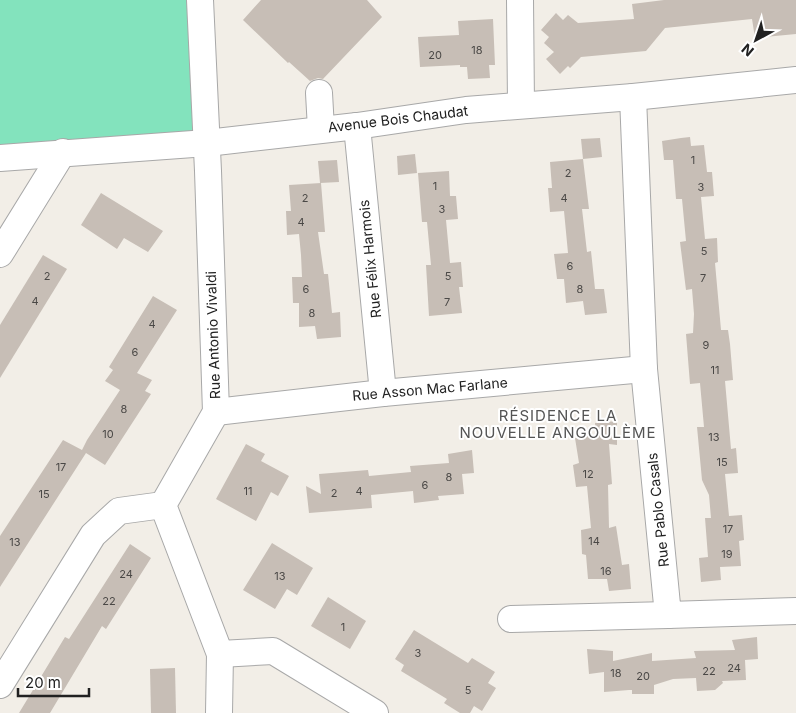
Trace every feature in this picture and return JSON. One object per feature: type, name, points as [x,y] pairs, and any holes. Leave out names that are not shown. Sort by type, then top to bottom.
[{"type":"street","name":"Rue Antonio Vivaldi","points":[[163,505],[216,412],[200,0]]},
{"type":"street","points":[[520,0],[521,106]]},
{"type":"street","name":"Avenue Bois Chaudat","points":[[0,158],[207,142],[357,126],[466,110],[633,97],[796,80]]},
{"type":"street","points":[[319,93],[321,129]]},
{"type":"street","name":"Rue Pablo Casals","points":[[633,97],[644,369],[668,615]]},
{"type":"street","name":"Rue Félix Harmois","points":[[357,126],[383,393]]},
{"type":"street","points":[[0,254],[63,152]]},
{"type":"street","name":"Rue Asson Mac Farlane","points":[[216,412],[383,393],[644,369]]},
{"type":"street","points":[[0,685],[93,534],[119,511],[163,505],[220,654],[219,713]]},
{"type":"street","points":[[511,619],[796,611]]},
{"type":"street","points":[[220,654],[273,651],[374,713]]},
{"type":"green space","points":[[0,0],[200,0],[207,143],[0,158]]},
{"type":"building","points":[[261,0],[367,0],[382,17],[323,79],[318,78],[310,81],[288,63],[243,20]]},
{"type":"building","points":[[664,0],[796,0],[796,34],[755,38],[752,19],[665,28],[646,51],[581,57],[570,68],[568,66],[560,74],[546,59],[554,52],[544,43],[549,37],[541,30],[556,13],[563,20],[568,15],[578,23],[634,19],[632,4]]},
{"type":"building","points":[[493,19],[495,65],[489,65],[490,78],[468,79],[467,67],[460,67],[460,65],[420,67],[418,37],[459,35],[458,21]]},
{"type":"building","points":[[690,137],[691,146],[704,145],[707,172],[712,172],[714,196],[701,197],[705,239],[717,238],[718,262],[715,263],[721,330],[728,330],[733,380],[725,381],[731,449],[736,448],[738,473],[725,474],[729,516],[742,515],[744,540],[739,541],[741,566],[720,567],[721,580],[701,582],[699,558],[708,557],[705,518],[711,518],[709,495],[702,480],[697,427],[704,427],[700,383],[690,384],[686,334],[693,333],[692,289],[686,290],[680,242],[686,241],[682,199],[676,199],[673,160],[664,160],[662,141]]},
{"type":"building","points":[[600,138],[602,157],[583,159],[581,139]]},
{"type":"building","points":[[415,154],[417,173],[398,175],[397,156]]},
{"type":"building","points":[[583,159],[589,209],[582,209],[587,252],[591,251],[595,289],[604,289],[607,313],[585,315],[583,301],[566,303],[564,279],[557,279],[554,254],[568,253],[564,211],[550,212],[548,188],[552,188],[550,162]]},
{"type":"building","points":[[337,160],[339,182],[320,183],[318,161]]},
{"type":"building","points":[[449,171],[450,196],[456,196],[458,219],[446,220],[450,263],[461,262],[463,287],[459,287],[462,313],[429,316],[426,265],[431,265],[427,222],[422,222],[418,173]]},
{"type":"building","points":[[321,183],[325,232],[318,232],[324,274],[328,274],[332,313],[340,312],[341,337],[317,339],[315,326],[299,327],[299,303],[293,303],[292,277],[302,277],[301,255],[299,234],[287,235],[286,211],[291,211],[289,185]]},
{"type":"building","points":[[101,193],[163,231],[148,252],[124,238],[117,249],[81,225]]},
{"type":"building","points":[[43,255],[67,269],[0,378],[0,325]]},
{"type":"building","points":[[153,296],[177,310],[137,373],[152,380],[145,391],[151,394],[105,465],[86,453],[0,587],[0,536],[63,440],[82,450],[120,390],[105,381],[113,370],[109,367]]},
{"type":"building","points":[[617,421],[617,445],[609,444],[612,484],[608,485],[609,528],[616,526],[622,565],[629,564],[631,589],[609,591],[607,579],[588,579],[586,555],[582,554],[581,530],[591,528],[587,486],[576,487],[573,465],[579,463],[575,438],[596,435],[595,423]]},
{"type":"building","points":[[246,444],[265,454],[261,461],[289,476],[278,496],[271,492],[256,521],[216,499]]},
{"type":"building","points":[[472,450],[474,473],[462,474],[464,494],[438,496],[439,500],[414,503],[413,491],[371,495],[372,508],[309,513],[306,486],[321,494],[319,474],[368,470],[369,476],[411,472],[410,466],[449,463],[448,454]]},
{"type":"building","points":[[272,543],[313,568],[297,595],[287,589],[275,609],[243,590]]},
{"type":"building","points":[[130,544],[151,558],[106,629],[102,626],[50,713],[19,713],[65,637],[69,639]]},
{"type":"building","points":[[328,597],[366,621],[350,649],[311,626]]},
{"type":"building","points":[[414,630],[468,663],[472,658],[495,672],[488,683],[496,688],[482,711],[474,706],[470,713],[460,713],[444,703],[447,699],[401,671],[404,665],[395,659]]},
{"type":"building","points":[[757,637],[758,659],[745,660],[746,680],[722,681],[723,683],[715,690],[697,691],[696,678],[673,679],[654,685],[654,694],[632,694],[632,690],[604,692],[604,672],[589,674],[587,649],[613,651],[613,661],[652,653],[652,661],[696,658],[694,651],[735,650],[732,640]]},
{"type":"building","points":[[175,668],[176,713],[151,713],[150,669]]},
{"type":"district","name":"RÉSIDENCE LA NOUVELLE ANGOULÈME","points":[[558,424]]}]
